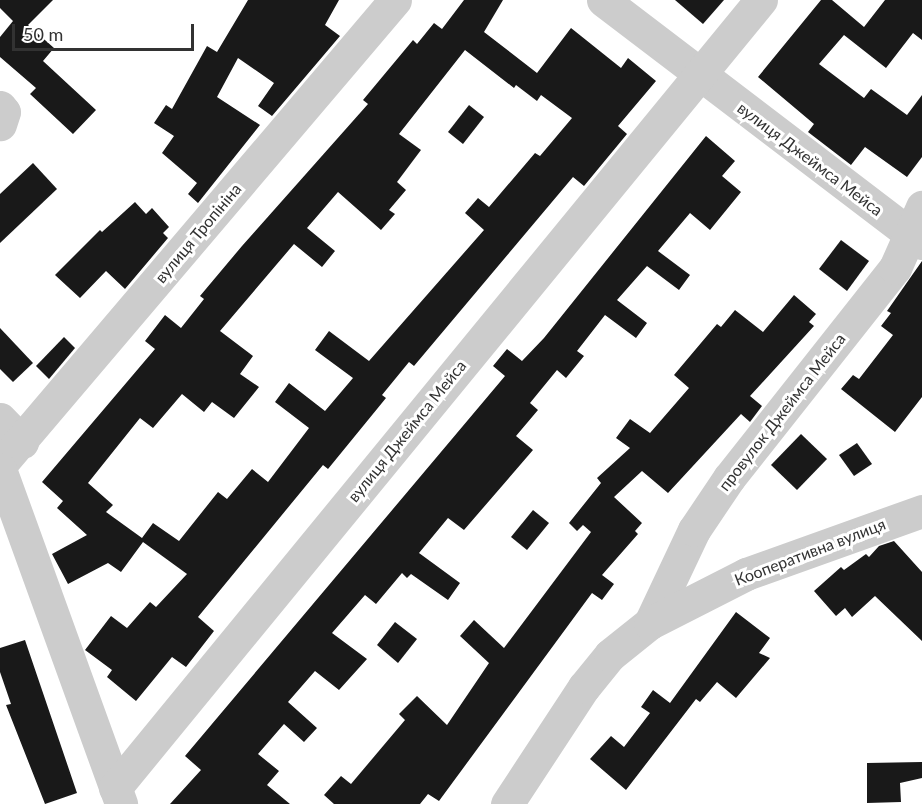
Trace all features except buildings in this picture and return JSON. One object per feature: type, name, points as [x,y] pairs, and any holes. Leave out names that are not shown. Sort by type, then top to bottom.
[{"type":"street","name":"вулиця Тропініна","points":[[6,449],[395,0]]},
{"type":"street","name":"вулиця Джеймса Мейса","points":[[603,0],[699,75],[918,228]]},
{"type":"street","name":"вулиця Джеймса Мейса","points":[[118,796],[761,0]]},
{"type":"street","points":[[0,107],[4,112],[0,124]]},
{"type":"street","name":"провулок Джеймса Мейса","points":[[650,623],[693,530],[729,478],[895,268],[918,228]]},
{"type":"street","name":"вулиця Джеймса Мейса","points":[[6,449],[118,796]]},
{"type":"street","name":"Кооперативна вулиця","points":[[507,804],[584,687],[610,655],[650,623],[746,574],[922,511]]}]
